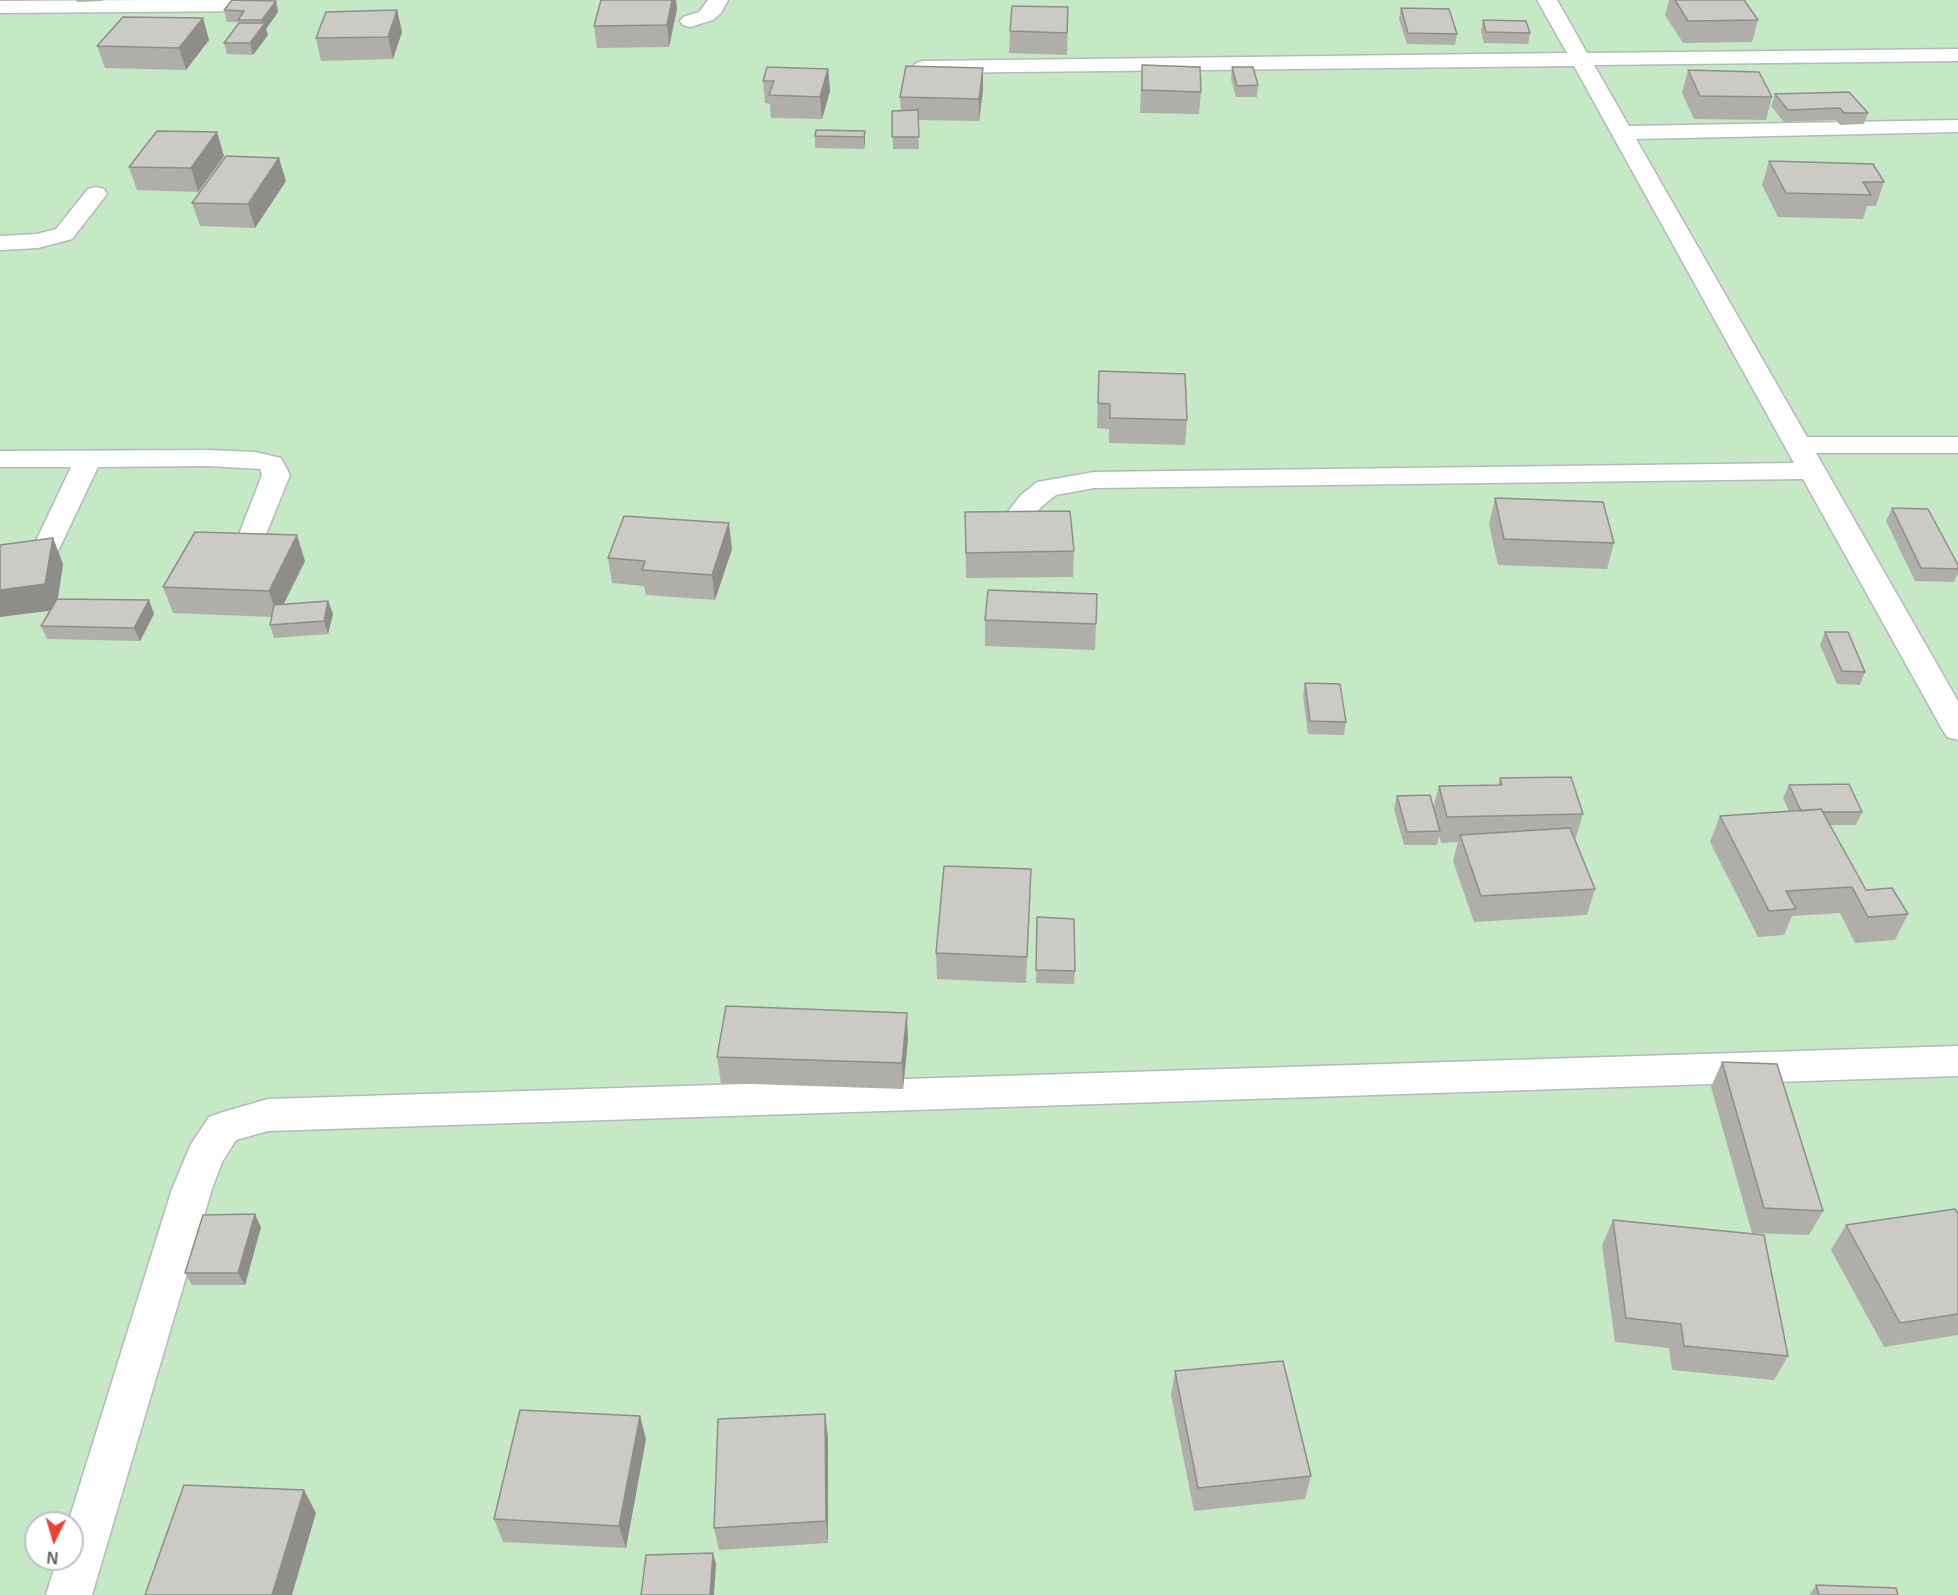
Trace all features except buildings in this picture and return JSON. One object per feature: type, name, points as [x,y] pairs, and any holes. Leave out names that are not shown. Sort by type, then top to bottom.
[{"type":"street","points":[[690,21],[706,16],[714,9],[718,0]]},
{"type":"street","points":[[1547,0],[1958,729]]},
{"type":"street","points":[[0,7],[192,3],[261,5]]},
{"type":"street","points":[[923,67],[1958,55]]},
{"type":"street","points":[[1622,133],[1958,126]]},
{"type":"street","points":[[0,243],[38,241],[64,234],[96,194]]},
{"type":"street","points":[[1798,445],[1958,445]]},
{"type":"street","points":[[0,459],[208,458],[255,460],[271,464],[276,476],[245,555]]},
{"type":"street","points":[[41,561],[87,459]]},
{"type":"street","points":[[1010,527],[1030,501],[1047,488],[1094,480],[1812,471]]},
{"type":"street","points":[[69,1595],[192,1188],[223,1128],[268,1115],[1958,1061]]},
{"type":"green space","points":[[0,0],[1958,0],[1958,1595],[0,1595]]}]
